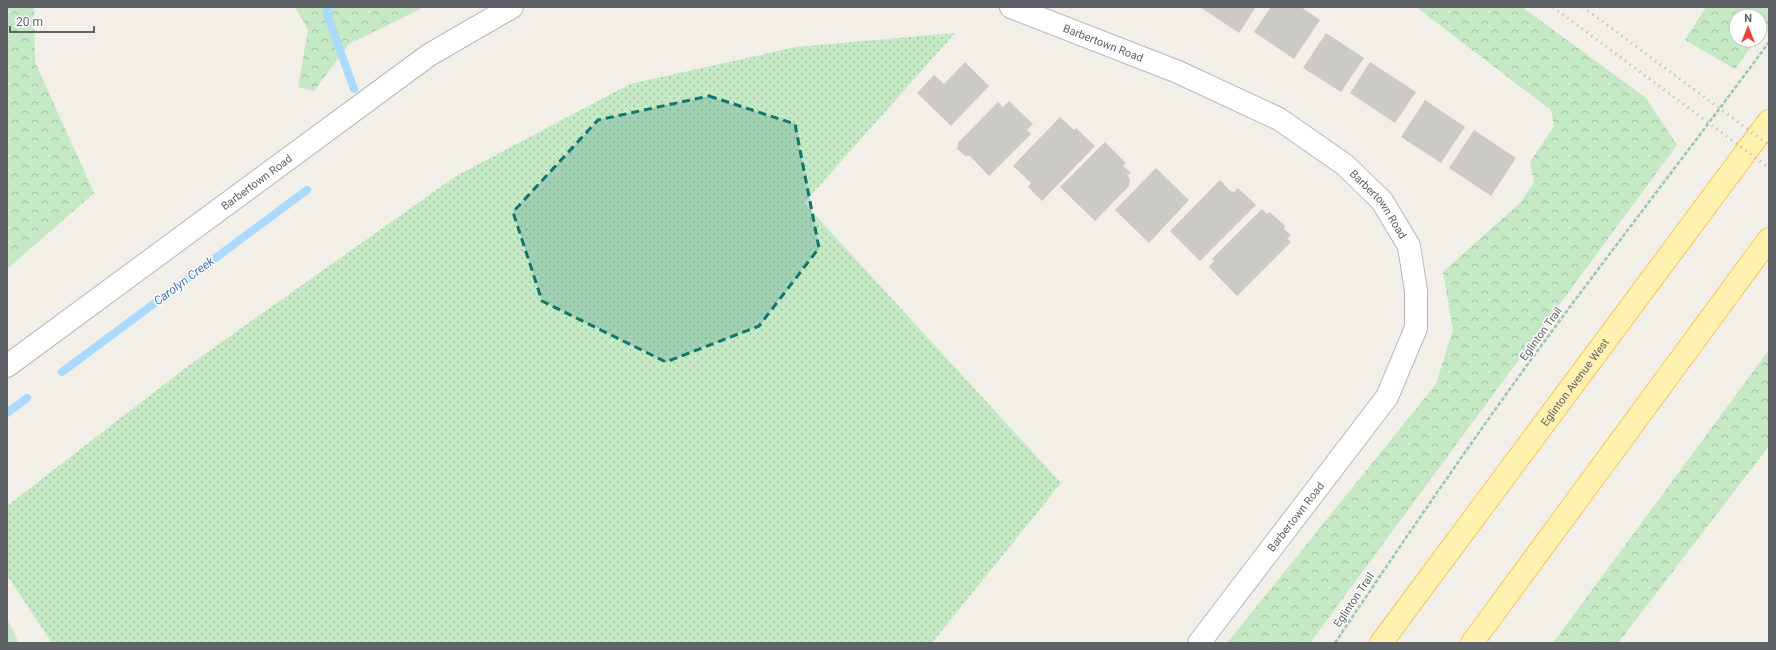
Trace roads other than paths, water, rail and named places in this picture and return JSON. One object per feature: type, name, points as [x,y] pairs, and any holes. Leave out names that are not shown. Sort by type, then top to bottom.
[{"type":"main road","name":"Eglinton Avenue West","points":[[1381,643],[1769,120]]},
{"type":"main road","points":[[1472,643],[1769,239]]},
{"type":"street","name":"Barbertown Road","points":[[7,366],[429,54],[512,7]]},
{"type":"street","name":"Barbertown Road","points":[[1011,7],[1178,72],[1279,119],[1345,165],[1382,201],[1409,246],[1416,291],[1416,328],[1387,398],[1199,643]]},
{"type":"waterway","name":"Carolyn Creek","points":[[327,7],[327,14],[354,89]]},
{"type":"waterway","name":"Carolyn Creek","points":[[62,372],[307,190]]},
{"type":"waterway","name":"Carolyn Creek","points":[[7,413],[27,398]]},
{"type":"railway","points":[[1553,7],[1769,168]]},
{"type":"railway","points":[[1583,7],[1769,145]]}]
